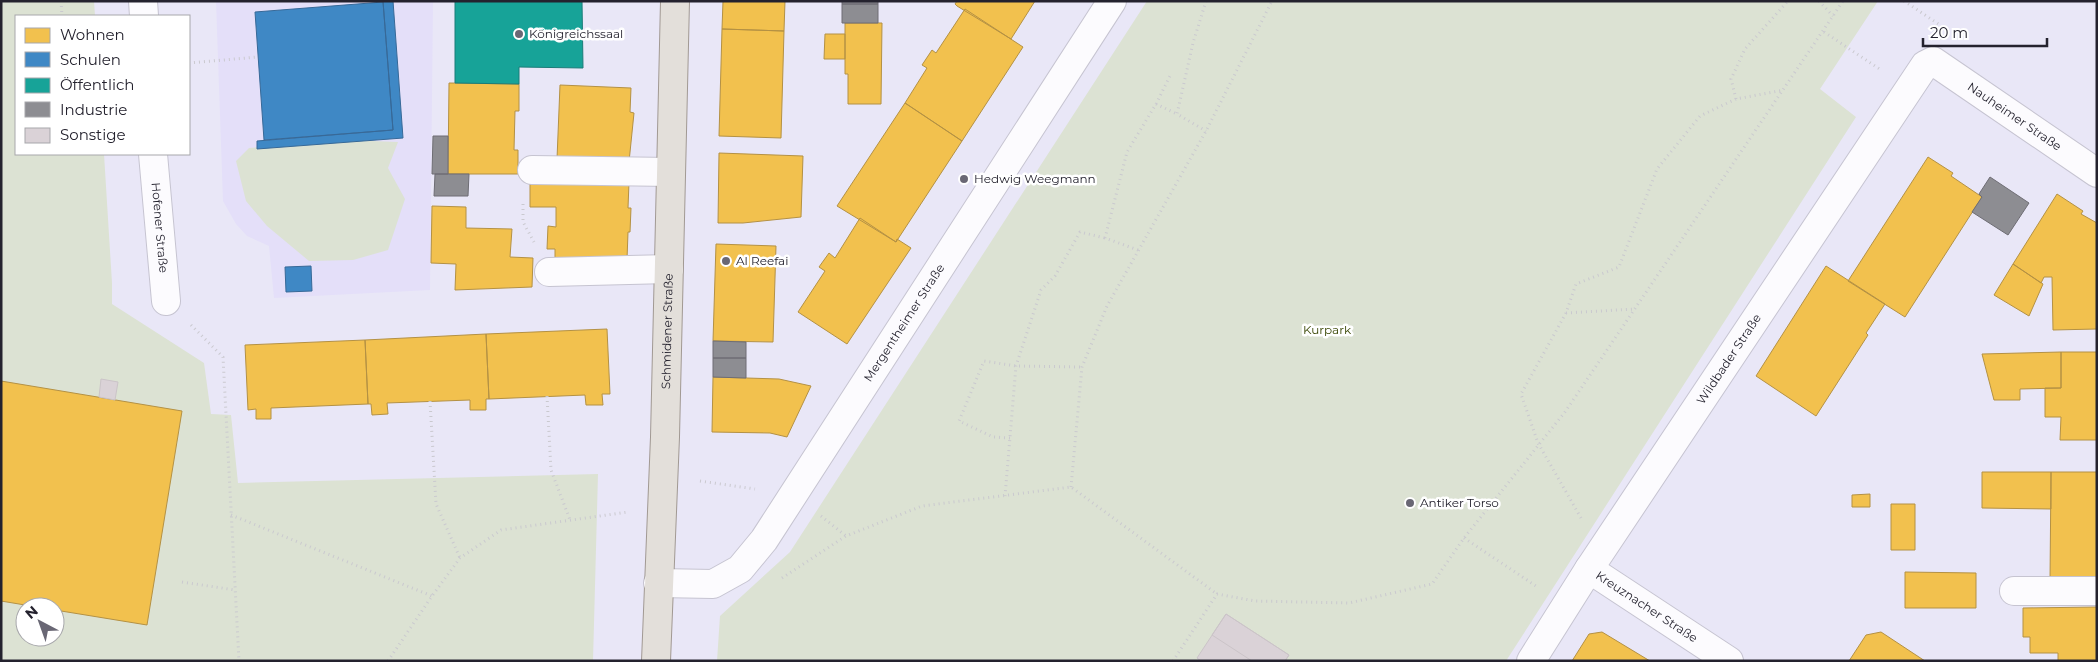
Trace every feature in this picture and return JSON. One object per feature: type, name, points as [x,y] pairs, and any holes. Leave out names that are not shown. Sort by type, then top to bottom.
[{"type":"main road","name":"Schmidener Straße","points":[[656,661],[658,583],[663,508],[675,1]]},
{"type":"street","points":[[143,1],[144,15]]},
{"type":"street","name":"Mergentheimer Straße","points":[[658,583],[713,584],[740,569],[764,540],[1112,1]]},
{"type":"street","name":"Wildbader Straße","points":[[1531,661],[1589,570],[1908,88],[1925,65],[1933,61]]},
{"type":"street","name":"Nauheimer Straße","points":[[1933,61],[2097,173]]},
{"type":"street","name":"Hofener Straße","points":[[154,155],[166,301]]},
{"type":"street","points":[[532,170],[671,172]]},
{"type":"street","points":[[549,272],[669,269]]},
{"type":"street","name":"Kreuznacher Straße","points":[[1589,570],[1729,661]]},
{"type":"street","points":[[2014,590],[2097,591]]},
{"type":"path","points":[[61,1],[62,15]]},
{"type":"path","points":[[1177,114],[1193,43],[1206,1]]},
{"type":"path","points":[[1071,487],[1082,367],[1107,306],[1206,130],[1272,1]]},
{"type":"path","points":[[1736,99],[1731,78],[1744,49],[1788,1]]},
{"type":"path","points":[[1819,1],[1833,16]]},
{"type":"path","points":[[779,579],[846,536],[922,506],[1071,487],[1217,594],[1255,601],[1348,603],[1432,584],[1464,538],[1538,443],[1565,412],[1824,32],[1843,1]]},
{"type":"path","points":[[1904,1],[1940,26]]},
{"type":"path","points":[[1824,32],[1908,88]]},
{"type":"path","points":[[190,63],[258,57]]},
{"type":"path","points":[[1105,238],[1127,152],[1172,74]]},
{"type":"path","points":[[1589,570],[1594,540],[1538,443],[1521,394],[1566,313],[1576,284],[1618,267],[1657,170],[1700,116],[1736,99],[1784,90]]},
{"type":"path","points":[[1156,104],[1206,130]]},
{"type":"path","points":[[532,170],[523,182],[523,222],[549,272]]},
{"type":"path","points":[[1005,496],[1016,366],[1041,290],[1055,276],[1080,232],[1105,238],[1138,250]]},
{"type":"path","points":[[166,301],[223,357],[240,661]]},
{"type":"path","points":[[1566,313],[1635,310]]},
{"type":"path","points":[[1010,438],[993,437],[958,421],[984,362],[1016,366],[1082,367]]},
{"type":"path","points":[[548,396],[551,470],[570,520]]},
{"type":"path","points":[[430,402],[436,504],[460,558]]},
{"type":"path","points":[[388,661],[460,558],[501,530],[663,508]]},
{"type":"path","points":[[231,515],[432,596]]},
{"type":"path","points":[[1464,538],[1566,605]]},
{"type":"path","points":[[182,582],[236,590]]},
{"type":"path","points":[[1173,661],[1217,594]]},
{"type":"shaded area","points":[[216,1],[433,1],[430,290],[274,298],[269,246],[247,236],[236,224],[223,201]]},
{"type":"green space","points":[[1,1],[94,1],[95,15],[15,15],[15,155],[104,155],[112,304],[204,363],[211,414],[231,415],[238,483],[598,474],[593,661],[1,661]]},
{"type":"green space","name":"Kurpark","points":[[1147,1],[1878,1],[1820,89],[1856,117],[1506,661],[717,661],[720,616],[790,552]]},
{"type":"green space","points":[[346,140],[398,142],[388,168],[405,199],[388,250],[353,260],[309,261],[267,226],[246,201],[236,161],[249,148]]},
{"type":"building: Wohnen","points":[[723,1],[785,1],[784,31],[722,29]]},
{"type":"building: Wohnen","points":[[957,1],[1035,1],[1011,39],[957,6],[955,4]]},
{"type":"building: Wohnen","points":[[965,9],[1023,47],[962,141],[905,103],[927,68],[922,65],[932,50],[936,53]]},
{"type":"building: Wohnen","points":[[845,23],[882,23],[881,104],[848,104],[848,74],[845,74]]},
{"type":"building: Wohnen","points":[[722,29],[784,31],[781,138],[719,136]]},
{"type":"building: Wohnen","points":[[825,34],[845,34],[845,59],[824,59]]},
{"type":"building: Wohnen","points":[[449,83],[519,84],[519,111],[515,111],[514,150],[518,150],[518,174],[448,174]]},
{"type":"building: Wohnen","points":[[560,85],[631,88],[630,112],[634,113],[629,162],[557,159]]},
{"type":"building: Wohnen","points":[[905,103],[962,141],[896,242],[837,206]]},
{"type":"building: Wohnen","points":[[719,153],[803,156],[801,217],[743,223],[718,223]]},
{"type":"building: Wohnen","points":[[1928,157],[1953,173],[1951,176],[1982,197],[1905,317],[1848,281]]},
{"type":"building: Wohnen","points":[[530,180],[629,182],[628,208],[631,208],[627,260],[555,258],[555,249],[547,249],[548,226],[556,227],[556,207],[530,207]]},
{"type":"building: Wohnen","points":[[2057,194],[2083,211],[2081,214],[2097,223],[2097,329],[2053,330],[2052,277],[2044,277],[2041,283],[2013,264]]},
{"type":"building: Wohnen","points":[[432,206],[466,207],[466,228],[512,229],[510,257],[533,258],[532,287],[455,290],[456,264],[431,263]]},
{"type":"building: Wohnen","points":[[860,218],[896,242],[897,239],[911,248],[847,344],[798,312],[825,271],[819,267],[829,253],[835,258]]},
{"type":"building: Wohnen","points":[[716,244],[776,246],[773,342],[713,341]]},
{"type":"building: Wohnen","points":[[2013,264],[2043,284],[2029,316],[1994,295]]},
{"type":"building: Wohnen","points":[[1826,266],[1885,304],[1866,333],[1868,335],[1816,416],[1756,376]]},
{"type":"building: Wohnen","points":[[607,329],[610,394],[602,394],[603,405],[586,405],[585,395],[489,399],[486,334]]},
{"type":"building: Wohnen","points":[[486,334],[489,399],[486,399],[486,410],[470,410],[470,400],[387,403],[388,414],[372,415],[371,404],[368,404],[365,340]]},
{"type":"building: Wohnen","points":[[365,340],[368,404],[271,408],[271,419],[256,419],[256,409],[248,410],[245,345]]},
{"type":"building: Wohnen","points":[[2061,352],[2097,352],[2097,440],[2060,440],[2061,417],[2045,417],[2045,388],[2061,388]]},
{"type":"building: Wohnen","points":[[2061,352],[2061,388],[2020,389],[2020,400],[1994,400],[1982,354]]},
{"type":"building: Wohnen","points":[[713,377],[779,379],[811,386],[787,437],[770,433],[712,432]]},
{"type":"building: Wohnen","points":[[1,381],[182,411],[147,625],[65,612],[65,597],[15,597],[15,603],[1,601]]},
{"type":"building: Wohnen","points":[[1982,472],[2051,472],[2051,509],[1982,508]]},
{"type":"building: Wohnen","points":[[2051,472],[2097,472],[2097,581],[2050,581]]},
{"type":"building: Wohnen","points":[[1870,494],[1870,507],[1852,507],[1852,495]]},
{"type":"building: Wohnen","points":[[1891,504],[1915,504],[1915,550],[1891,550]]},
{"type":"building: Wohnen","points":[[1905,572],[1976,573],[1976,608],[1905,608]]},
{"type":"building: Wohnen","points":[[2097,607],[2097,661],[2058,661],[2058,653],[2030,653],[2030,637],[2023,637],[2023,608]]},
{"type":"building: Wohnen","points":[[1602,632],[1650,661],[1572,661],[1589,634]]},
{"type":"building: Wohnen","points":[[1881,632],[1925,661],[1849,661],[1866,635]]},
{"type":"building: Schulen","points":[[383,1],[393,1],[403,138],[257,149],[257,141],[393,130]]},
{"type":"building: Schulen","points":[[383,2],[393,130],[264,140],[255,12]]},
{"type":"building: Schulen","points":[[311,266],[312,291],[286,292],[285,267]]},
{"type":"building: Öffentlich","name":"Königreichssaal","points":[[455,1],[582,1],[583,68],[519,67],[519,84],[455,83]]},
{"type":"building: Industrie","points":[[842,1],[878,1],[878,4],[842,4]]},
{"type":"building: Industrie","points":[[842,4],[878,4],[878,23],[842,23]]},
{"type":"building: Industrie","points":[[433,136],[448,136],[448,174],[432,174]]},
{"type":"building: Industrie","points":[[435,174],[469,174],[468,196],[434,196]]},
{"type":"building: Industrie","points":[[1990,177],[2029,203],[2008,235],[1972,212],[1982,197],[1979,194]]},
{"type":"building: Industrie","points":[[713,341],[746,342],[746,358],[713,358]]},
{"type":"building: Industrie","points":[[713,358],[746,358],[746,378],[713,377]]},
{"type":"building: Sonstige","points":[[101,379],[118,382],[115,400],[99,397]]},
{"type":"building: Sonstige","points":[[1226,614],[1289,655],[1285,661],[1252,661],[1212,635]]},
{"type":"building: Sonstige","points":[[1226,614],[1289,655],[1285,661],[1201,661],[1197,658]]},
{"type":"place","name":"Königreichssaal","points":[[519,34]]},
{"type":"place","name":"Hedwig Weegmann","points":[[964,179]]},
{"type":"place","name":"Al Reefai","points":[[726,261]]},
{"type":"place","name":"Antiker Torso","points":[[1410,503]]}]
